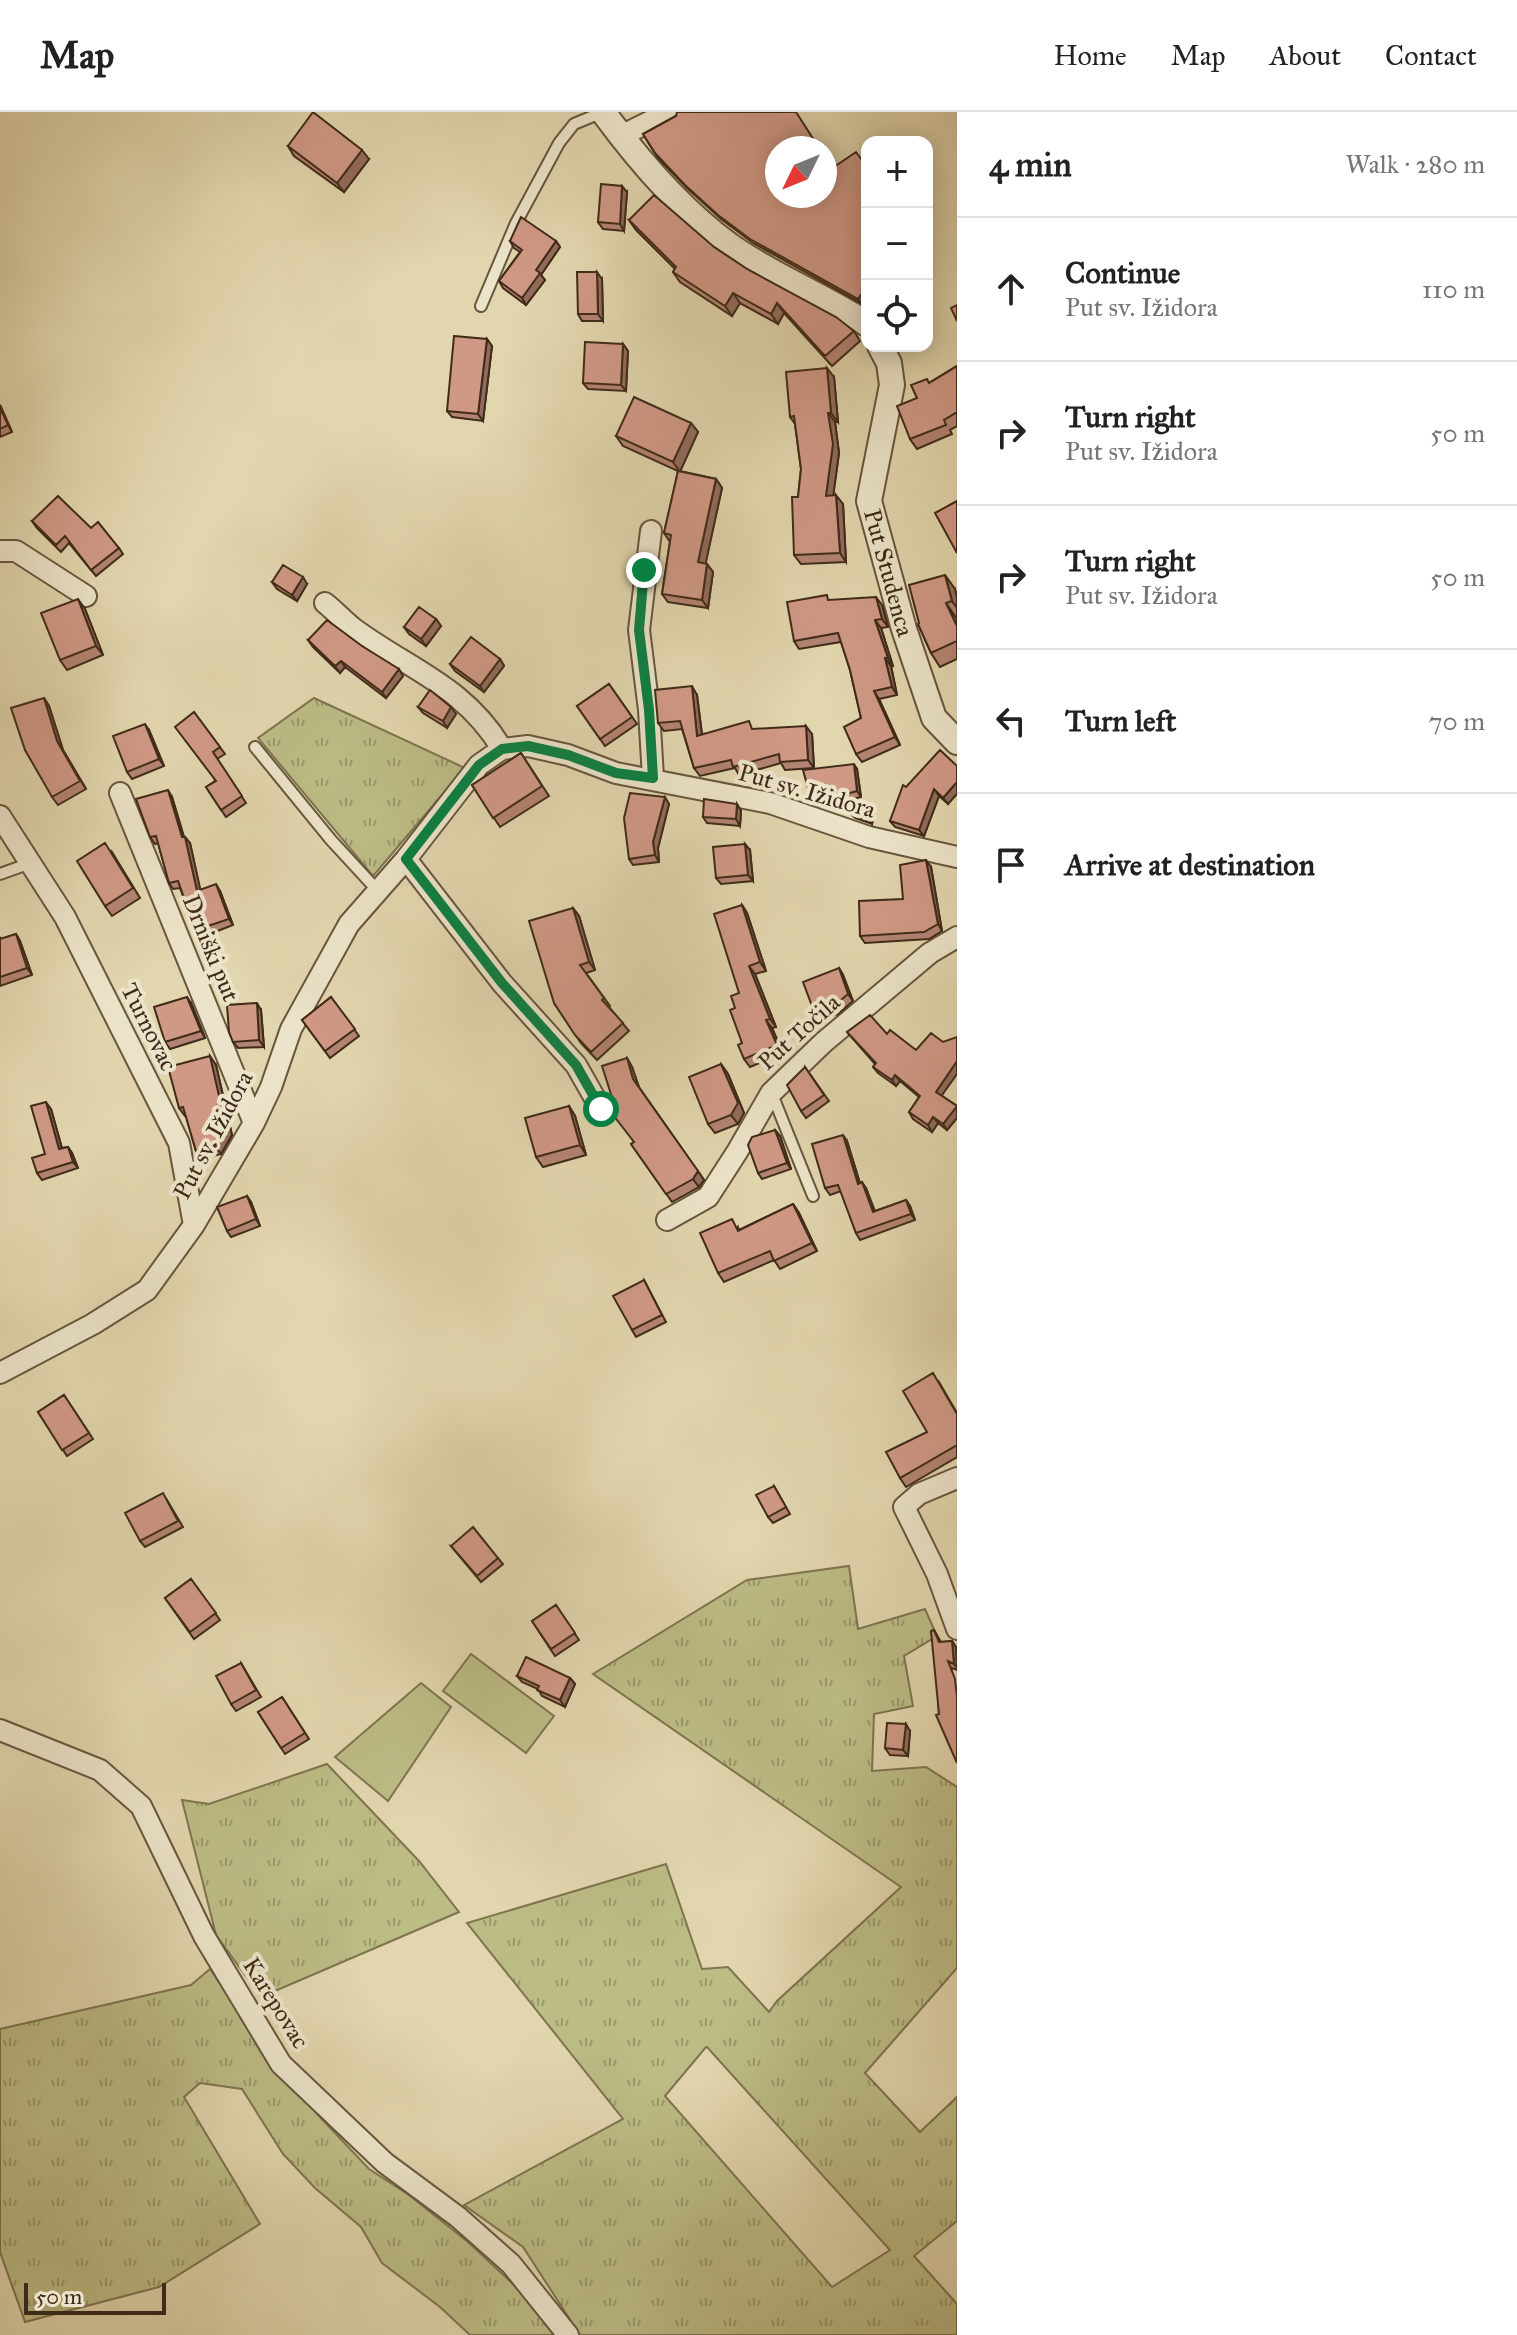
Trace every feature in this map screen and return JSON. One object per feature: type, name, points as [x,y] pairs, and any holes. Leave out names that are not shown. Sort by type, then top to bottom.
[{"type":"street","points":[[603,112],[678,202],[730,246],[861,320]]},
{"type":"street","points":[[621,136],[669,112]]},
{"type":"street","name":"Put Studenca","points":[[883,352],[889,363],[892,385],[869,501],[904,629],[934,718],[957,742]]},
{"type":"street","points":[[651,531],[639,630],[649,710],[653,778]]},
{"type":"street","points":[[0,551],[16,551],[86,596]]},
{"type":"street","points":[[325,603],[353,627],[466,702],[488,726],[502,749]]},
{"type":"street","name":"Put sv. Ižidora","points":[[0,1373],[93,1324],[147,1290],[194,1225],[254,1123],[271,1087],[291,1029],[349,924],[406,859],[479,765],[502,749],[528,746],[568,755],[616,773],[770,803],[869,837],[957,857]]},
{"type":"street","name":"Drniški put","points":[[120,793],[254,1123]]},
{"type":"street","name":"Turnovac","points":[[0,816],[28,864],[65,917],[179,1143],[194,1225]]},
{"type":"street","points":[[406,859],[502,983],[576,1065],[601,1109]]},
{"type":"street","name":"Put Točila","points":[[667,1220],[708,1197],[771,1093],[824,1042],[930,953],[957,937]]},
{"type":"street","points":[[957,1478],[919,1494],[904,1507],[937,1574],[957,1629]]},
{"type":"street","name":"Karepovac","points":[[0,1730],[49,1747],[100,1770],[141,1806],[204,1936],[281,2064],[385,2163],[458,2217],[511,2264],[568,2335]]},
{"type":"lane","points":[[481,306],[516,223],[559,143],[574,124],[603,112]]},
{"type":"lane","points":[[255,747],[331,840],[378,891]]},
{"type":"lane","points":[[0,874],[28,864]]},
{"type":"lane","points":[[771,1093],[813,1196]]},
{"type":"green space","points":[[314,698],[465,768],[373,876],[258,738]]},
{"type":"green space","points":[[849,1566],[858,1629],[925,1609],[937,1636],[904,1656],[913,1706],[874,1714],[872,1771],[926,1767],[957,1787],[957,1968],[865,2073],[920,2132],[957,2097],[957,2221],[914,2256],[957,2304],[957,2335],[580,2335],[523,2247],[464,2205],[623,2119],[467,1923],[666,1864],[702,1969],[728,1967],[769,2012],[777,2001],[901,1887],[593,1674],[747,1580]],"holes":[[[707,2047],[890,2250],[832,2287],[665,2096]]]},
{"type":"green space","points":[[471,1654],[554,1716],[526,1753],[443,1691]]},
{"type":"green space","points":[[421,1683],[451,1707],[388,1801],[335,1757]]},
{"type":"green space","points":[[327,1764],[419,1861],[459,1912],[261,1997],[216,1935],[182,1800],[209,1804]]},
{"type":"green space","points":[[210,1969],[267,2053],[319,2116],[369,2169],[409,2195],[468,2242],[529,2299],[555,2335],[470,2335],[440,2307],[382,2263],[361,2227],[315,2188],[283,2154],[242,2089],[200,2083],[184,2097],[260,2224],[159,2287],[25,2322],[0,2252],[0,2029],[191,1985]]},
{"type":"building","points":[[313,112],[362,150],[337,183],[288,146]]},
{"type":"building","points":[[677,112],[796,112],[811,136],[765,136],[765,208],[837,208],[837,165],[856,152],[861,159],[861,295],[858,299],[750,239],[685,185],[655,153],[643,134],[676,116]]},
{"type":"building","points":[[601,184],[622,186],[620,224],[598,222]]},
{"type":"building","points":[[654,195],[714,247],[747,269],[836,317],[854,331],[825,356],[777,303],[771,314],[733,293],[725,306],[673,272],[676,267],[629,220]]},
{"type":"building","points":[[521,217],[556,241],[536,270],[540,273],[522,298],[499,281],[522,250],[510,241]]},
{"type":"building","points":[[577,272],[597,272],[598,314],[578,314]]},
{"type":"building","points":[[957,305],[957,321],[951,308]]},
{"type":"building","points":[[454,336],[487,339],[478,414],[447,411]]},
{"type":"building","points":[[585,342],[623,344],[621,385],[583,383]]},
{"type":"building","points":[[957,366],[957,412],[944,420],[946,425],[910,439],[897,406],[917,398],[911,385],[927,379],[929,383]]},
{"type":"building","points":[[827,368],[831,413],[828,413],[833,444],[826,496],[836,495],[840,553],[794,555],[792,497],[798,497],[801,469],[794,416],[790,417],[786,372]]},
{"type":"building","points":[[634,397],[691,423],[673,462],[616,436]]},
{"type":"building","points":[[0,408],[8,425],[0,429]]},
{"type":"building","points":[[678,471],[716,479],[698,562],[707,564],[702,600],[662,594],[671,535],[664,533]]},
{"type":"building","points":[[58,496],[91,528],[98,522],[119,548],[91,570],[65,536],[56,545],[32,521]]},
{"type":"building","points":[[957,501],[957,553],[935,513]]},
{"type":"building","points":[[283,565],[303,577],[292,595],[272,582]]},
{"type":"building","points":[[945,575],[952,601],[946,603],[957,626],[957,641],[931,653],[918,624],[909,585]]},
{"type":"building","points":[[827,595],[828,600],[876,597],[882,619],[875,620],[888,658],[885,658],[892,687],[874,691],[895,737],[856,754],[844,727],[861,718],[838,633],[794,641],[787,602]]},
{"type":"building","points":[[78,599],[96,646],[60,660],[41,613]]},
{"type":"building","points":[[419,607],[436,619],[421,639],[404,627]]},
{"type":"building","points":[[327,620],[399,669],[382,692],[341,661],[335,666],[308,640]]},
{"type":"building","points":[[471,637],[500,659],[480,686],[450,664]]},
{"type":"building","points":[[609,684],[632,717],[600,739],[577,706]]},
{"type":"building","points":[[692,686],[697,736],[749,721],[752,729],[806,726],[808,760],[780,762],[779,754],[733,767],[731,760],[694,768],[680,721],[658,723],[655,690]]},
{"type":"building","points":[[430,690],[451,707],[443,721],[418,707]]},
{"type":"building","points":[[44,698],[57,741],[80,781],[52,797],[25,750],[11,708]]},
{"type":"building","points":[[194,712],[220,747],[213,752],[242,796],[221,810],[206,787],[216,781],[175,727]]},
{"type":"building","points":[[145,724],[159,759],[127,772],[113,736]]},
{"type":"building","points":[[940,750],[957,766],[957,782],[943,798],[934,789],[919,830],[890,821],[903,785],[906,787]]},
{"type":"building","points":[[521,753],[542,786],[493,818],[472,785]]},
{"type":"building","points":[[854,764],[857,791],[819,802],[811,799],[803,770]]},
{"type":"building","points":[[168,790],[182,837],[185,837],[197,891],[216,884],[229,919],[205,927],[206,930],[196,931],[178,881],[169,883],[156,836],[150,837],[136,799]]},
{"type":"building","points":[[630,793],[665,797],[653,842],[655,855],[629,859],[624,818]]},
{"type":"building","points":[[704,799],[737,804],[736,819],[703,817]]},
{"type":"building","points":[[855,803],[873,807],[870,821],[852,815]]},
{"type":"building","points":[[105,843],[133,888],[105,906],[77,861]]},
{"type":"building","points":[[745,844],[748,875],[716,878],[713,847]]},
{"type":"building","points":[[926,860],[938,924],[924,932],[860,936],[859,901],[903,899],[900,865]]},
{"type":"building","points":[[742,905],[760,962],[749,966],[777,1045],[744,1059],[738,1045],[742,1043],[730,1010],[735,1008],[731,996],[739,993],[714,914]]},
{"type":"building","points":[[573,908],[589,962],[580,965],[604,998],[602,1000],[623,1023],[591,1052],[575,1035],[554,1003],[529,921]]},
{"type":"building","points":[[16,934],[27,968],[0,977],[0,939]]},
{"type":"building","points":[[839,968],[848,994],[833,1007],[815,1014],[803,982]]},
{"type":"building","points":[[187,997],[201,1031],[165,1042],[154,1007]]},
{"type":"building","points":[[331,997],[355,1029],[325,1051],[302,1020]]},
{"type":"building","points":[[257,1003],[259,1040],[233,1042],[227,1005]]},
{"type":"building","points":[[870,1015],[887,1034],[890,1030],[916,1050],[931,1033],[943,1042],[957,1037],[957,1061],[936,1092],[957,1106],[943,1124],[933,1117],[928,1125],[909,1112],[920,1096],[895,1075],[892,1080],[873,1067],[876,1063],[847,1032]]},
{"type":"building","points":[[210,1056],[226,1127],[215,1146],[196,1151],[183,1107],[179,1108],[168,1067]]},
{"type":"building","points":[[627,1058],[633,1079],[698,1171],[693,1179],[666,1194],[631,1144],[634,1142],[610,1111],[615,1107],[602,1066]]},
{"type":"building","points":[[721,1064],[738,1103],[731,1115],[708,1124],[689,1077]]},
{"type":"building","points":[[805,1067],[824,1095],[801,1111],[787,1085]]},
{"type":"building","points":[[46,1102],[59,1149],[68,1147],[73,1162],[37,1173],[32,1158],[45,1154],[31,1106]]},
{"type":"building","points":[[569,1106],[580,1145],[536,1157],[525,1118]]},
{"type":"building","points":[[775,1130],[787,1163],[758,1173],[748,1145],[752,1137]]},
{"type":"building","points":[[843,1135],[858,1184],[862,1182],[873,1212],[906,1200],[911,1214],[856,1233],[838,1185],[825,1188],[812,1144]]},
{"type":"building","points":[[247,1196],[256,1219],[227,1231],[217,1207]]},
{"type":"building","points":[[793,1204],[812,1243],[774,1261],[770,1251],[718,1273],[700,1233],[732,1219],[738,1231]]},
{"type":"building","points":[[644,1280],[662,1315],[632,1330],[613,1296]]},
{"type":"building","points":[[933,1373],[957,1414],[957,1445],[900,1478],[886,1452],[927,1432],[903,1391]]},
{"type":"building","points":[[64,1395],[89,1433],[62,1450],[38,1412]]},
{"type":"building","points":[[774,1486],[786,1507],[768,1517],[756,1495]]},
{"type":"building","points":[[163,1493],[178,1521],[140,1541],[125,1513]]},
{"type":"building","points":[[473,1527],[498,1558],[477,1576],[451,1546]]},
{"type":"building","points":[[191,1579],[216,1613],[190,1632],[165,1598]]},
{"type":"building","points":[[556,1605],[575,1633],[551,1649],[532,1621]]},
{"type":"building","points":[[934,1630],[939,1642],[952,1641],[954,1664],[948,1661],[955,1679],[957,1697],[957,1763],[936,1715],[939,1714],[931,1631]]},
{"type":"building","points":[[526,1657],[570,1678],[560,1700],[537,1690],[539,1686],[517,1676]]},
{"type":"building","points":[[241,1663],[256,1690],[231,1704],[216,1676]]},
{"type":"building","points":[[282,1697],[305,1733],[281,1748],[258,1712]]},
{"type":"building","points":[[887,1723],[906,1724],[903,1750],[885,1748]]},
{"type":"route","points":[[601,1109],[576,1065],[502,983],[406,859],[479,765],[502,749],[528,746],[568,755],[616,773],[653,778],[649,710],[639,630],[644,570]]}]
